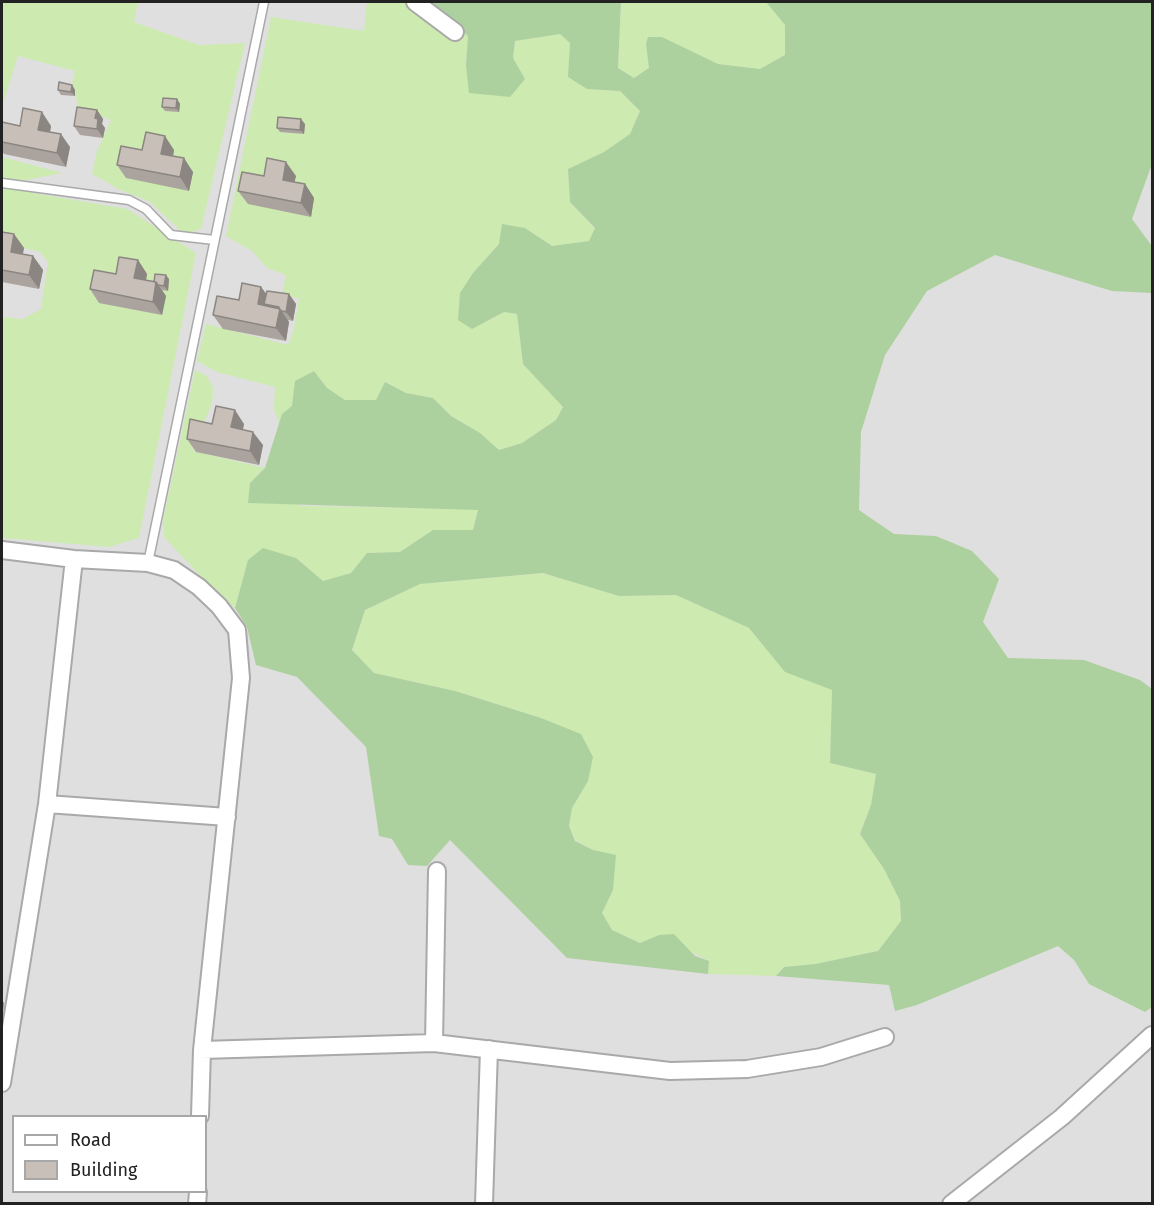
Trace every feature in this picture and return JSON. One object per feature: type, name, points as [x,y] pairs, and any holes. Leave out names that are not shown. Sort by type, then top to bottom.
[{"type":"street","points":[[415,2],[455,32]]},
{"type":"street","points":[[2,550],[74,559],[148,563],[174,570],[199,586],[219,606],[237,630],[241,678],[202,1050],[200,1115]]},
{"type":"street","points":[[2,1083],[47,804],[74,559]]},
{"type":"street","points":[[47,804],[227,817]]},
{"type":"street","points":[[434,1043],[437,871]]},
{"type":"street","points":[[951,1203],[1062,1117],[1152,1035]]},
{"type":"street","points":[[202,1050],[434,1043],[669,1071],[747,1069],[821,1057],[885,1037]]},
{"type":"street","points":[[484,1203],[489,1049]]},
{"type":"lane","points":[[148,563],[264,2]]},
{"type":"lane","points":[[2,183],[129,200],[146,209],[171,235],[214,240]]},
{"type":"shaded area","points":[[2,2],[1152,2],[1152,1203],[2,1204]]},
{"type":"green space","points":[[2,2],[138,2],[134,22],[199,45],[245,43],[201,229],[184,234],[149,201],[120,190],[92,174],[97,151],[111,120],[79,109],[72,83],[75,71],[18,56],[2,107]]},
{"type":"green space","points":[[367,2],[432,2],[468,36],[466,65],[525,79],[513,58],[515,41],[560,34],[570,43],[587,89],[620,91],[640,111],[630,134],[604,152],[568,169],[570,202],[595,229],[589,241],[552,246],[525,228],[499,244],[473,273],[484,323],[504,312],[517,314],[523,364],[563,406],[556,420],[522,443],[499,450],[480,433],[451,416],[433,398],[406,393],[386,382],[376,400],[345,400],[327,388],[314,371],[296,381],[292,406],[282,414],[279,423],[274,409],[275,387],[217,372],[197,361],[206,324],[288,345],[294,329],[299,298],[282,296],[286,275],[267,268],[252,251],[226,236],[271,17],[364,31]]},
{"type":"green space","points":[[432,2],[621,2],[618,68],[634,78],[649,68],[646,44],[648,37],[662,37],[718,64],[760,69],[785,55],[785,25],[766,2],[1152,2],[1152,164],[1132,219],[1152,246],[1152,293],[1112,291],[995,255],[927,291],[885,355],[861,432],[859,510],[894,534],[936,536],[972,551],[999,579],[983,622],[1008,658],[1084,660],[1140,680],[1152,689],[1152,1007],[1145,1012],[1089,984],[1074,960],[1058,946],[917,1005],[895,1011],[889,985],[776,976],[784,967],[815,964],[878,951],[901,921],[900,901],[884,869],[860,834],[871,805],[876,774],[830,763],[832,690],[785,672],[749,628],[676,595],[619,596],[543,573],[420,584],[365,610],[352,650],[374,673],[455,691],[541,718],[581,734],[593,757],[588,781],[572,808],[569,826],[575,841],[593,850],[616,855],[613,890],[602,913],[612,930],[640,943],[659,935],[674,934],[695,956],[709,961],[708,974],[567,958],[450,840],[427,866],[408,865],[392,839],[379,836],[366,747],[297,677],[256,665],[247,627],[235,608],[248,560],[263,548],[296,558],[323,581],[351,573],[367,553],[400,552],[433,530],[473,530],[478,510],[248,503],[250,483],[265,468],[282,414],[292,406],[295,381],[314,371],[327,388],[345,400],[376,400],[385,382],[406,393],[433,398],[451,416],[480,433],[499,450],[522,443],[556,420],[563,407],[523,364],[517,314],[504,312],[472,329],[458,320],[460,293],[473,273],[499,244],[502,224],[525,228],[552,246],[589,241],[595,228],[570,202],[568,169],[604,152],[630,134],[640,111],[620,91],[587,89],[568,77],[570,43],[560,34],[515,41],[513,58],[525,79],[510,97],[469,93],[466,65],[468,36]]},
{"type":"green space","points":[[621,2],[766,2],[785,25],[785,55],[760,69],[717,64],[662,37],[649,37],[646,44],[649,68],[634,78],[618,68]]},
{"type":"green space","points":[[2,157],[62,173],[11,183],[2,180]]},
{"type":"green space","points":[[2,184],[33,193],[127,209],[196,253],[139,538],[109,547],[2,538],[2,317],[23,319],[41,309],[48,262],[40,252],[2,243]]},
{"type":"green space","points":[[195,370],[207,376],[213,388],[212,404],[204,422],[197,428],[193,451],[265,468],[250,483],[301,506],[478,509],[473,530],[433,530],[400,552],[367,553],[351,573],[323,581],[296,558],[248,560],[235,608],[208,584],[164,537],[163,521]]},
{"type":"green space","points":[[543,573],[619,596],[676,595],[749,628],[785,671],[832,690],[830,763],[876,774],[871,805],[860,834],[884,869],[900,901],[901,921],[878,951],[815,964],[784,967],[776,976],[708,974],[709,961],[659,935],[641,943],[612,930],[602,913],[613,890],[593,850],[575,840],[569,826],[572,808],[588,781],[541,718],[455,691],[374,673],[352,650],[365,610],[420,584]]},
{"type":"building","points":[[59,82],[72,85],[71,92],[58,90]]},
{"type":"building","points":[[163,98],[177,99],[176,108],[162,107]]},
{"type":"building","points":[[77,107],[97,110],[95,118],[98,119],[97,129],[74,126]]},
{"type":"building","points":[[23,108],[42,112],[38,130],[61,134],[57,153],[2,142],[2,122],[20,126]]},
{"type":"building","points":[[278,117],[301,119],[300,130],[277,128]]},
{"type":"building","points":[[146,132],[165,136],[161,154],[184,158],[180,177],[117,165],[121,146],[142,150]]},
{"type":"building","points":[[267,158],[286,162],[283,180],[305,184],[301,203],[238,191],[242,172],[264,176]]},
{"type":"building","points":[[2,232],[14,234],[11,252],[33,256],[29,275],[2,270]]},
{"type":"building","points":[[119,257],[138,260],[134,278],[156,282],[153,302],[90,289],[94,270],[116,274]]},
{"type":"building","points":[[155,274],[166,275],[164,286],[154,282]]},
{"type":"building","points":[[242,283],[261,287],[258,304],[280,309],[276,328],[213,315],[217,296],[239,300]]},
{"type":"building","points":[[267,291],[289,294],[286,312],[279,307],[264,304]]},
{"type":"building","points":[[216,406],[235,410],[231,427],[253,432],[250,451],[187,439],[190,419],[212,424]]}]
